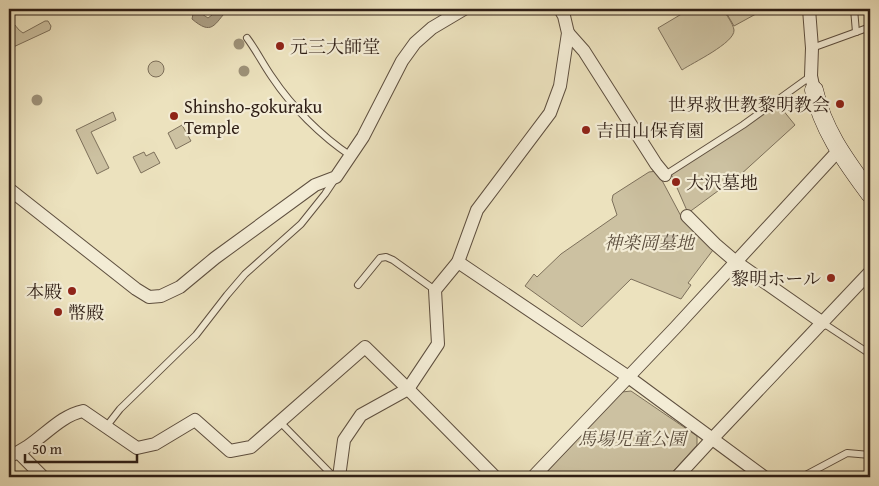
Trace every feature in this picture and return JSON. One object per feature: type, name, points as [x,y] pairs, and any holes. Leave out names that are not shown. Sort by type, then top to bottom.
[{"type":"street","points":[[9,189],[136,289],[149,297],[161,296],[180,287],[229,248],[316,185],[336,177],[363,137],[402,62],[415,43],[432,28],[464,9]]},
{"type":"street","points":[[339,477],[344,440],[361,416],[408,389],[438,344],[435,290],[458,262],[477,210],[550,113],[560,86],[568,33],[564,16],[560,9]]},
{"type":"street","points":[[809,9],[813,83],[818,108],[838,151],[870,194]]},
{"type":"street","points":[[568,33],[584,51],[656,164],[665,175]]},
{"type":"street","points":[[532,477],[736,262],[838,151]]},
{"type":"street","points":[[687,216],[714,244],[736,262],[823,323]]},
{"type":"street","points":[[458,262],[627,376],[764,477]]},
{"type":"street","points":[[677,477],[870,272]]},
{"type":"street","points":[[44,477],[14,454],[73,413],[83,411],[137,448],[156,444],[195,420],[230,451],[250,448],[281,423],[365,347],[494,477]]},
{"type":"lane","points":[[854,9],[856,32]]},
{"type":"lane","points":[[812,48],[870,27]]},
{"type":"lane","points":[[247,38],[272,78],[289,98],[321,133],[351,157]]},
{"type":"lane","points":[[665,175],[813,83]]},
{"type":"lane","points":[[106,427],[120,409],[196,335],[226,294],[245,274],[301,224],[336,177]]},
{"type":"lane","points":[[358,285],[380,258],[386,257],[435,290]]},
{"type":"lane","points":[[823,323],[870,354]]},
{"type":"lane","points":[[281,423],[334,477]]},
{"type":"lane","points":[[802,477],[847,453],[870,455]]},
{"type":"green space","points":[[690,9],[723,9],[734,30],[728,41],[721,47],[682,70],[658,28]]},
{"type":"green space","points":[[724,9],[765,9],[734,26]]},
{"type":"green space","points":[[9,19],[23,33],[45,21],[48,21],[51,26],[50,30],[9,49]]},
{"type":"green space","points":[[153,61],[159,61],[164,66],[162,75],[153,77],[148,72],[148,66]]},
{"type":"green space","name":"神楽岡墓地","points":[[778,104],[795,125],[728,186],[726,185],[688,213],[671,174]]},
{"type":"green space","points":[[113,112],[116,120],[91,132],[109,168],[97,174],[76,130]]},
{"type":"green space","points":[[182,125],[191,141],[176,149],[168,133]]},
{"type":"green space","points":[[144,152],[146,156],[154,152],[160,163],[141,173],[133,157]]},
{"type":"green space","name":"神楽岡墓地","points":[[657,171],[682,218],[713,250],[688,283],[691,285],[681,299],[631,279],[582,327],[525,286],[534,274],[537,277],[561,254],[617,215],[612,200],[613,195],[649,172]]},
{"type":"green space","name":"馬場児童公園","points":[[631,391],[697,436],[697,445],[668,477],[542,477],[622,392]]},
{"type":"shaded area","points":[[194,9],[204,9],[202,14],[208,18],[212,15],[212,9],[228,9],[216,24],[208,28],[192,19]]},
{"type":"place","name":"元三大師堂","points":[[280,46]]},
{"type":"place","name":"世界救世教黎明教会","points":[[840,104]]},
{"type":"place","name":"Shinsho-gokuraku Temple","points":[[174,116]]},
{"type":"place","name":"吉田山保育園","points":[[586,130]]},
{"type":"place","name":"大沢墓地","points":[[676,182]]},
{"type":"place","name":"黎明ホール","points":[[831,278]]},
{"type":"place","name":"本殿","points":[[72,291]]},
{"type":"place","name":"幣殿","points":[[58,312]]}]
